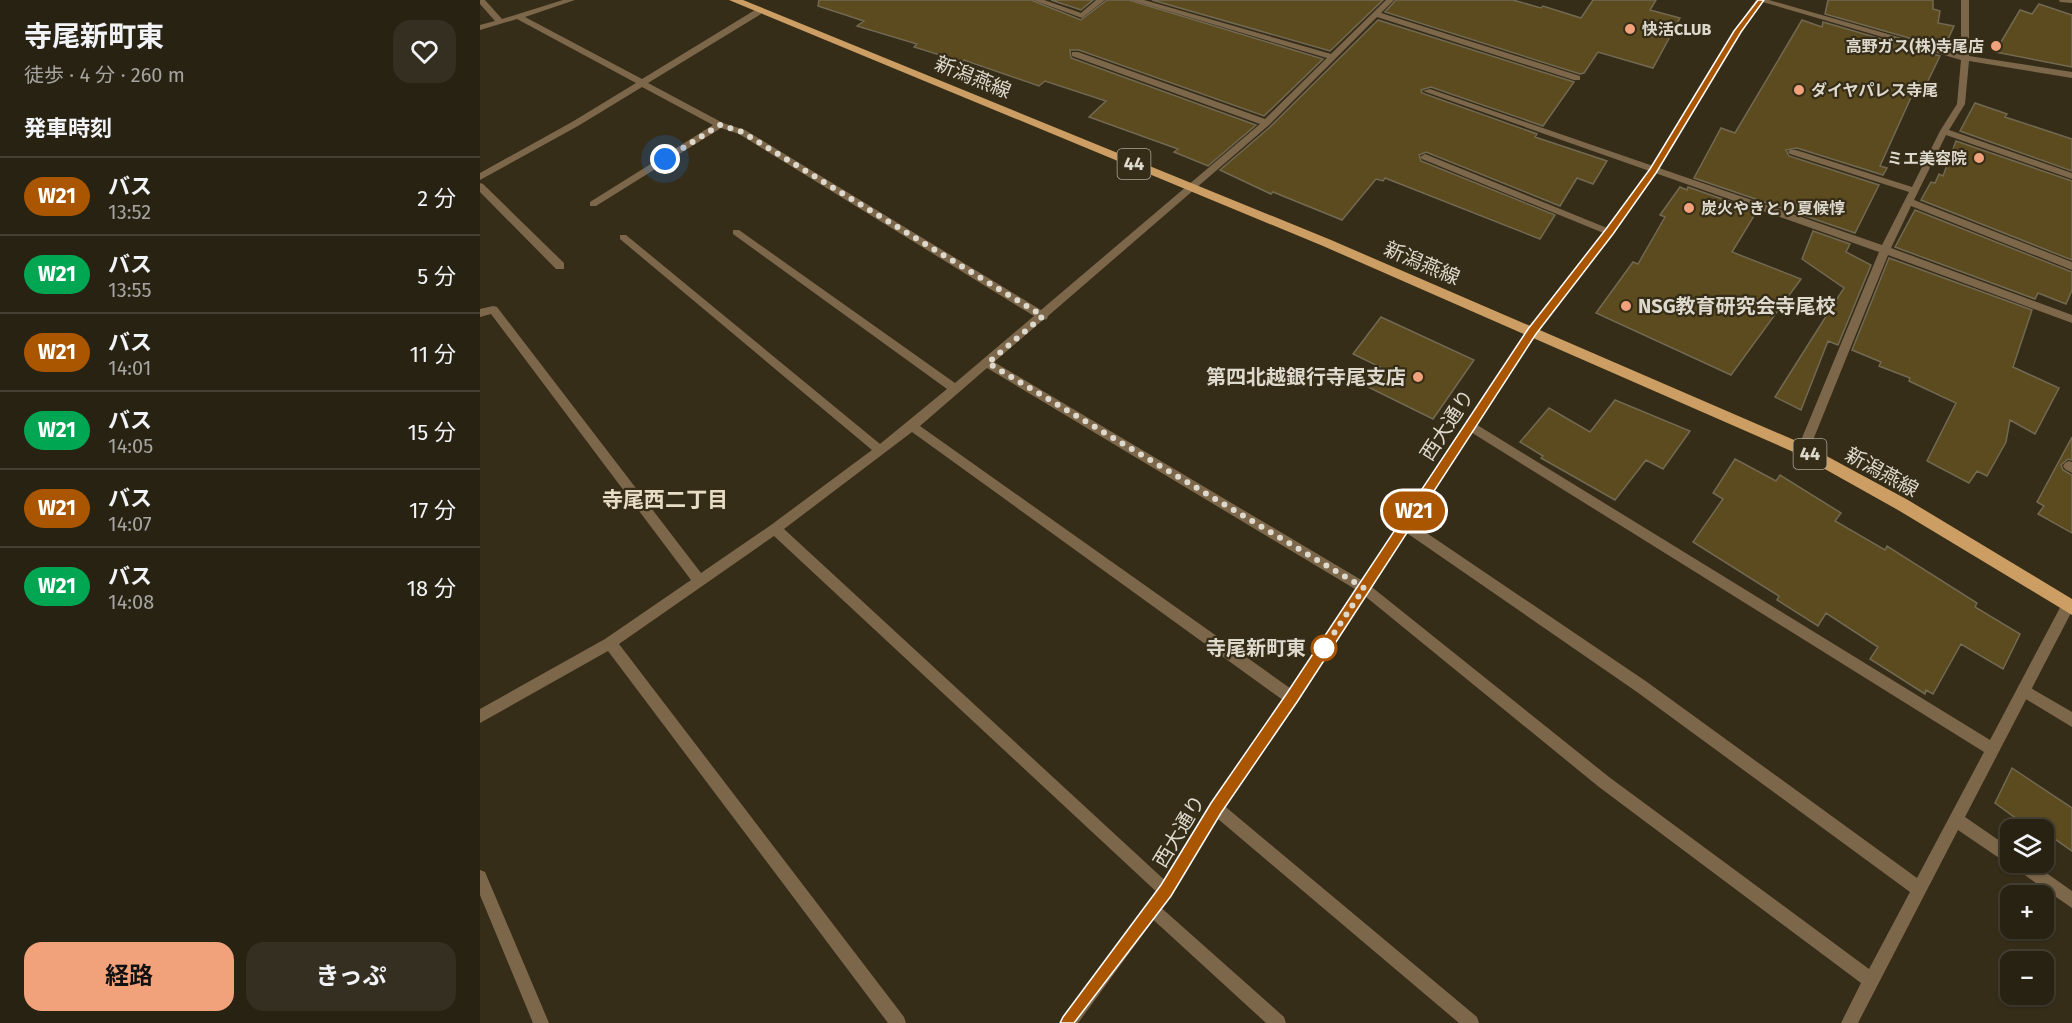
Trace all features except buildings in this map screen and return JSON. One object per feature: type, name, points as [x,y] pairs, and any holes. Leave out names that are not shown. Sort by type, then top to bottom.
[{"type":"main road","name":"新潟燕線","points":[[734,0],[758,12],[1191,187],[1532,331],[1803,450],[1903,505],[2070,607]]},
{"type":"street","points":[[481,0],[501,22]]},
{"type":"street","points":[[480,28],[571,0]]},
{"type":"street","points":[[1037,0],[1082,16],[1101,0]]},
{"type":"street","points":[[1135,0],[1147,1],[1332,57]]},
{"type":"street","points":[[480,716],[610,643],[775,529],[912,426],[1266,123],[1390,0]]},
{"type":"street","points":[[1760,0],[1964,58],[2072,75]]},
{"type":"street","name":"西大通り","points":[[1068,1023],[1166,891],[1216,808],[1292,698],[1532,331],[1610,232],[1653,171],[1738,31],[1760,0]]},
{"type":"street","points":[[1803,450],[1885,250],[1944,131],[1961,104],[1965,0]]},
{"type":"street","points":[[480,177],[575,124],[758,12]]},
{"type":"street","points":[[1376,14],[1577,78]]},
{"type":"street","points":[[519,17],[720,125],[742,132],[1043,316]]},
{"type":"street","points":[[1075,54],[1266,123]]},
{"type":"street","points":[[1427,91],[1885,250],[2072,319]]},
{"type":"street","points":[[593,204],[720,125]]},
{"type":"street","points":[[1944,131],[2072,176]]},
{"type":"street","points":[[1793,152],[1915,191]]},
{"type":"street","points":[[1425,157],[1610,232]]},
{"type":"street","points":[[480,186],[560,266]]},
{"type":"street","points":[[1910,202],[2072,266]]},
{"type":"street","points":[[736,232],[956,390]]},
{"type":"street","points":[[623,237],[880,450]]},
{"type":"street","points":[[480,313],[493,310],[699,581]]},
{"type":"street","points":[[988,363],[1364,588],[1604,782],[1871,981]]},
{"type":"street","points":[[912,426],[1292,698]]},
{"type":"street","points":[[1470,426],[1993,750]]},
{"type":"street","points":[[1405,525],[1642,687],[1919,889]]},
{"type":"street","points":[[775,529],[1166,891]]},
{"type":"street","points":[[1849,1023],[2070,607]]},
{"type":"street","points":[[610,643],[898,1023]]},
{"type":"street","points":[[2024,690],[2072,720]]},
{"type":"street","points":[[1216,808],[1471,1023]]},
{"type":"street","points":[[1956,819],[2000,850]]},
{"type":"street","points":[[2034,873],[2072,900]]},
{"type":"street","points":[[480,877],[542,1023]]},
{"type":"street","points":[[1152,909],[1278,1023]]},
{"type":"bus line","name":"W21","points":[[1068,1023],[1166,891],[1216,808],[1292,698],[1532,331],[1610,232],[1653,171],[1738,31],[1760,0]]},
{"type":"place","name":"快活CLUB","points":[[1630,29]]},
{"type":"place","name":"高野ガス(株)寺尾店","points":[[1996,46]]},
{"type":"place","name":"ダイヤパレス寺尾","points":[[1799,90]]},
{"type":"place","name":"ミエ美容院","points":[[1979,158]]},
{"type":"place","name":"炭火やきとり夏候惇","points":[[1689,208]]},
{"type":"place","name":"NSG教育研究会寺尾校","points":[[1626,306]]},
{"type":"place","name":"第四北越銀行寺尾支店","points":[[1418,377]]},
{"type":"place","name":"寺尾新町東","points":[[1324,648]]},
{"type":"district","name":"寺尾西二丁目","points":[[665,500]]},
{"type":"route","points":[[665,159],[720,125],[742,132],[1043,316],[988,363],[1364,588],[1324,648]]}]
